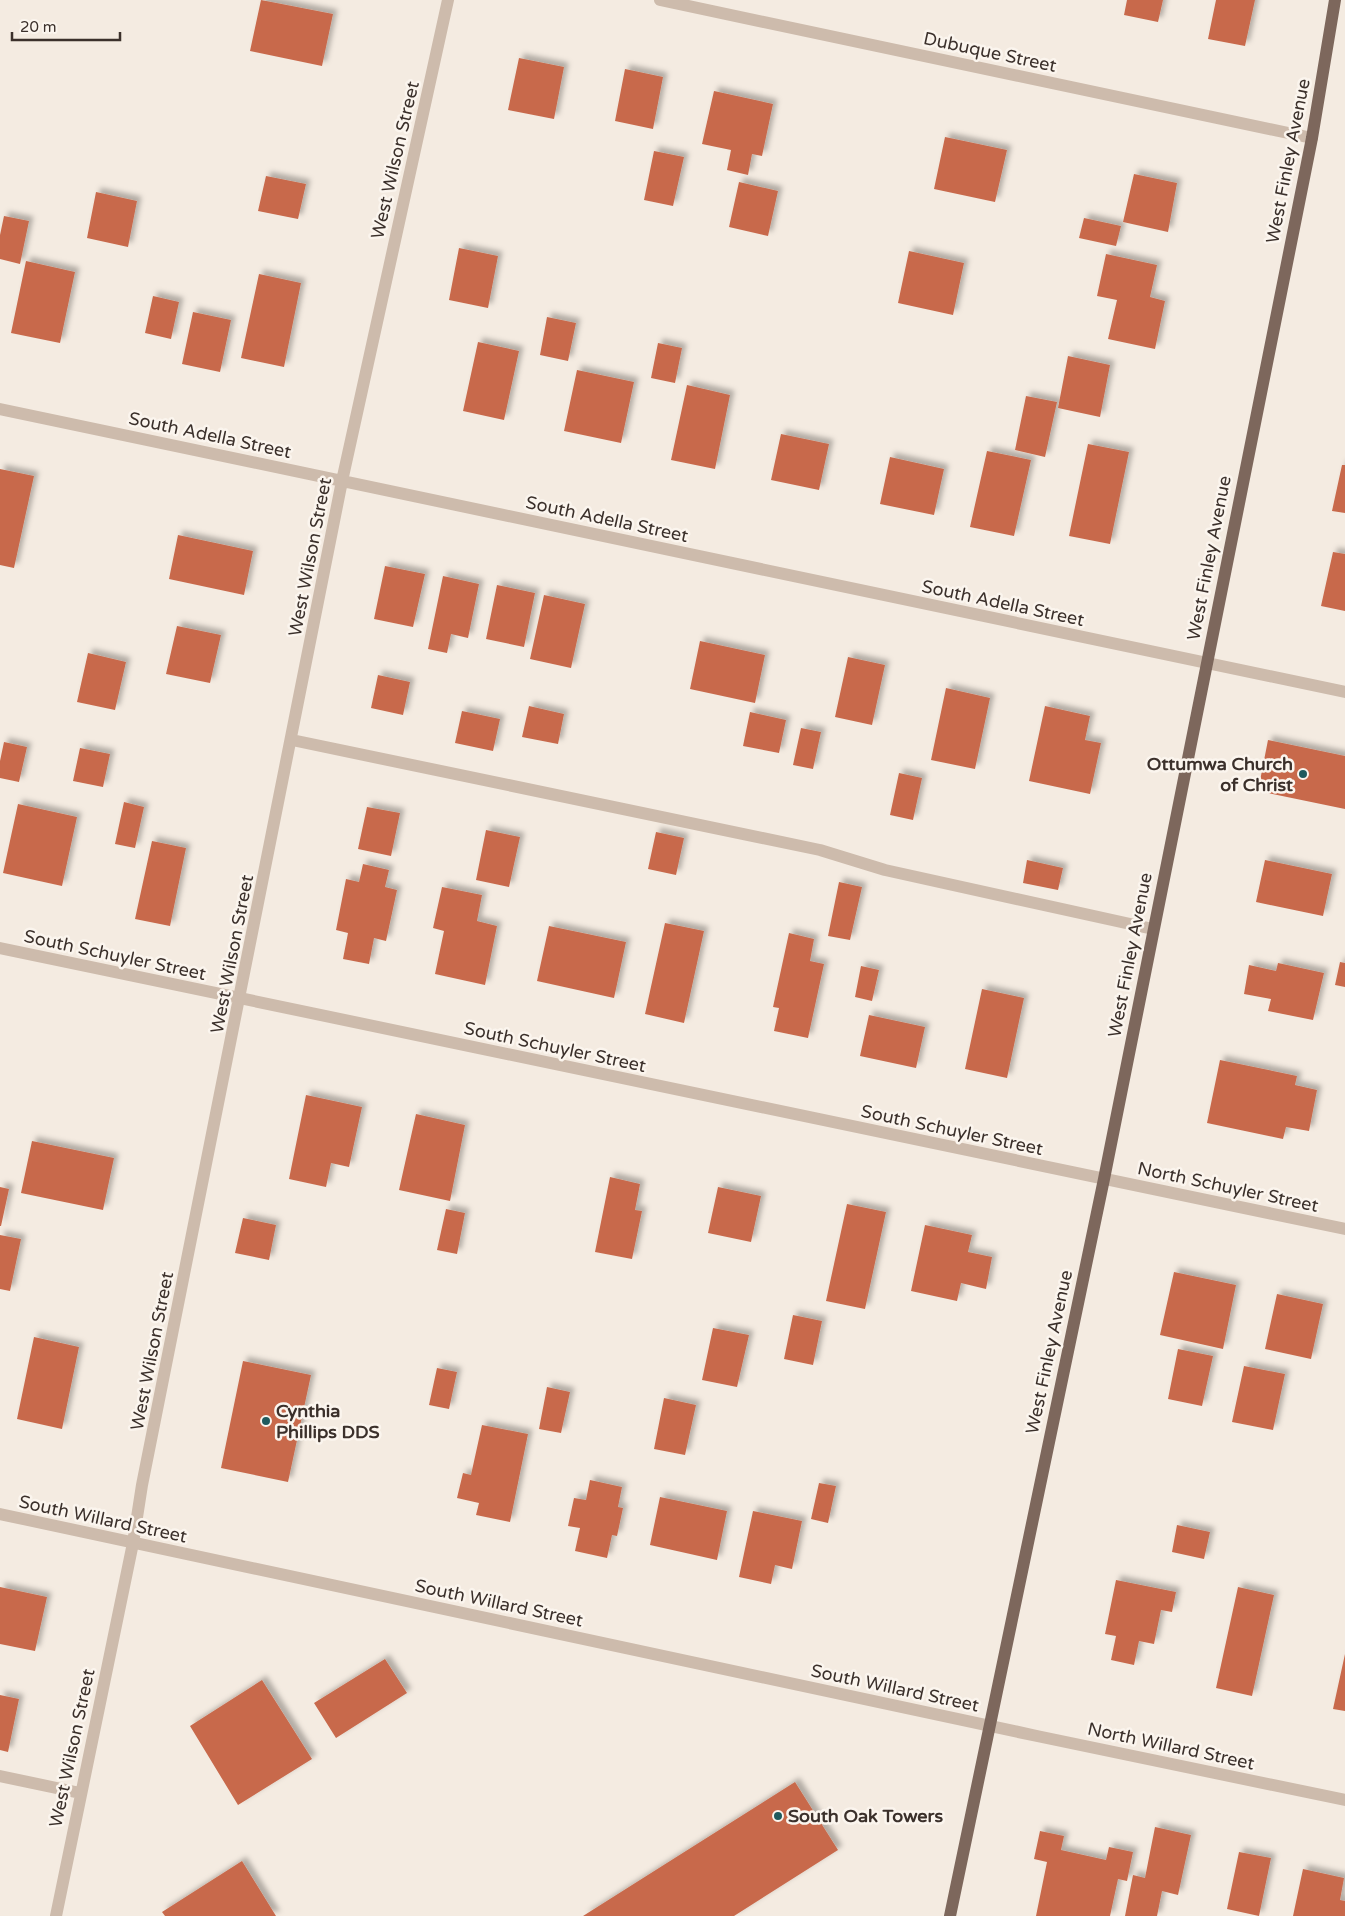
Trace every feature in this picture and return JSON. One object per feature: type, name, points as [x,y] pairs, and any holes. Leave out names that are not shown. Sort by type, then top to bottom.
[{"type":"main road","name":"West Finley Avenue","points":[[950,1916],[1104,1179],[1312,138],[1336,0]]},
{"type":"street","name":"West Wilson Street","points":[[56,1916],[133,1543],[142,1485],[241,999],[342,481],[448,0]]},
{"type":"street","name":"Dubuque Street","points":[[660,0],[1312,138]]},
{"type":"street","name":"South Adella Street","points":[[0,409],[1345,692]]},
{"type":"street","points":[[292,740],[820,850],[885,870],[1153,929]]},
{"type":"street","name":"South Schuyler Street","points":[[0,948],[1104,1179]]},
{"type":"street","name":"North Schuyler Street","points":[[1104,1179],[1345,1229]]},
{"type":"street","name":"South Willard Street","points":[[0,1514],[990,1726]]},
{"type":"street","name":"North Willard Street","points":[[990,1726],[1345,1800]]},
{"type":"street","points":[[0,1776],[80,1793]]},
{"type":"building","points":[[261,0],[333,14],[322,66],[250,51]]},
{"type":"building","points":[[1127,0],[1163,0],[1158,22],[1124,15]]},
{"type":"building","points":[[1216,0],[1255,0],[1245,46],[1208,39]]},
{"type":"building","points":[[519,58],[564,67],[554,119],[508,110]]},
{"type":"building","points":[[625,69],[663,77],[653,129],[615,121]]},
{"type":"building","points":[[714,91],[773,104],[762,156],[752,154],[748,175],[727,170],[731,150],[702,144]]},
{"type":"building","points":[[945,137],[1007,150],[995,202],[934,189]]},
{"type":"building","points":[[654,151],[684,157],[673,206],[644,200]]},
{"type":"building","points":[[1134,174],[1177,183],[1168,232],[1123,222]]},
{"type":"building","points":[[266,176],[306,184],[298,219],[258,211]]},
{"type":"building","points":[[739,182],[778,191],[768,236],[729,227]]},
{"type":"building","points":[[96,192],[137,201],[128,247],[87,238]]},
{"type":"building","points":[[4,216],[29,221],[20,264],[0,259],[0,235]]},
{"type":"building","points":[[1084,218],[1121,226],[1116,246],[1079,238]]},
{"type":"building","points":[[459,248],[498,256],[488,308],[449,300]]},
{"type":"building","points":[[909,251],[964,263],[953,315],[898,303]]},
{"type":"building","points":[[1106,254],[1157,265],[1150,297],[1165,301],[1155,349],[1108,339],[1117,300],[1097,296]]},
{"type":"building","points":[[26,261],[75,272],[60,343],[11,333]]},
{"type":"building","points":[[259,274],[301,283],[284,367],[241,358]]},
{"type":"building","points":[[153,296],[179,302],[171,339],[145,333]]},
{"type":"building","points":[[193,312],[231,320],[220,372],[182,364]]},
{"type":"building","points":[[547,317],[576,323],[568,361],[540,355]]},
{"type":"building","points":[[478,342],[519,351],[504,420],[463,411]]},
{"type":"building","points":[[658,343],[682,348],[675,383],[651,378]]},
{"type":"building","points":[[1068,356],[1110,365],[1100,417],[1058,408]]},
{"type":"building","points":[[577,370],[634,382],[621,443],[564,431]]},
{"type":"building","points":[[687,385],[730,395],[715,469],[671,460]]},
{"type":"building","points":[[1026,396],[1057,402],[1045,457],[1015,450]]},
{"type":"building","points":[[781,434],[829,444],[819,490],[771,480]]},
{"type":"building","points":[[1088,444],[1129,452],[1110,544],[1069,536]]},
{"type":"building","points":[[987,451],[1031,460],[1014,536],[970,527]]},
{"type":"building","points":[[890,457],[944,469],[934,515],[880,504]]},
{"type":"building","points":[[1342,465],[1345,465],[1345,513],[1332,511]]},
{"type":"building","points":[[0,469],[34,476],[14,568],[0,565]]},
{"type":"building","points":[[178,535],[253,551],[244,595],[169,579]]},
{"type":"building","points":[[1333,552],[1345,554],[1345,611],[1321,606]]},
{"type":"building","points":[[385,566],[425,574],[413,627],[374,619]]},
{"type":"building","points":[[443,576],[479,584],[468,638],[451,634],[447,653],[428,649]]},
{"type":"building","points":[[497,585],[535,593],[524,647],[486,639]]},
{"type":"building","points":[[544,595],[585,604],[571,668],[530,659]]},
{"type":"building","points":[[177,626],[221,635],[210,683],[166,674]]},
{"type":"building","points":[[700,641],[765,655],[755,703],[690,689]]},
{"type":"building","points":[[88,653],[126,662],[115,710],[77,702]]},
{"type":"building","points":[[848,657],[885,665],[872,725],[835,717]]},
{"type":"building","points":[[378,675],[410,682],[403,715],[371,708]]},
{"type":"building","points":[[946,688],[990,698],[975,769],[931,760]]},
{"type":"building","points":[[529,706],[564,714],[558,744],[522,737]]},
{"type":"building","points":[[1045,706],[1090,716],[1085,740],[1101,743],[1090,794],[1029,781]]},
{"type":"building","points":[[462,711],[500,719],[493,751],[455,743]]},
{"type":"building","points":[[750,712],[786,720],[779,753],[743,746]]},
{"type":"building","points":[[801,728],[821,732],[813,769],[793,765]]},
{"type":"building","name":"Ottumwa Church of Christ","points":[[1268,740],[1345,756],[1345,809],[1258,791]]},
{"type":"building","points":[[4,742],[27,747],[19,782],[0,778],[0,761]]},
{"type":"building","points":[[80,748],[110,754],[103,787],[73,781]]},
{"type":"building","points":[[899,773],[922,778],[913,820],[890,815]]},
{"type":"building","points":[[124,802],[144,807],[135,848],[115,844]]},
{"type":"building","points":[[18,804],[77,817],[62,886],[3,873]]},
{"type":"building","points":[[367,807],[400,813],[391,856],[358,849]]},
{"type":"building","points":[[486,830],[520,837],[509,887],[476,880]]},
{"type":"building","points":[[656,832],[684,838],[676,875],[648,869]]},
{"type":"building","points":[[152,841],[186,848],[170,926],[135,919]]},
{"type":"building","points":[[1027,860],[1063,868],[1058,890],[1023,883]]},
{"type":"building","points":[[1265,860],[1332,874],[1323,916],[1256,902]]},
{"type":"building","points":[[363,864],[389,870],[385,887],[397,890],[386,941],[374,938],[369,964],[343,959],[348,933],[336,930],[346,879],[359,882]]},
{"type":"building","points":[[839,882],[862,887],[850,940],[828,936]]},
{"type":"building","points":[[442,887],[482,895],[477,921],[497,926],[485,985],[435,974],[444,931],[433,928]]},
{"type":"building","points":[[665,923],[704,931],[684,1023],[645,1014]]},
{"type":"building","points":[[549,926],[626,942],[614,998],[537,981]]},
{"type":"building","points":[[789,933],[814,939],[810,961],[824,964],[808,1038],[774,1031],[779,1008],[773,1007]]},
{"type":"building","points":[[1340,962],[1345,963],[1345,987],[1335,985]]},
{"type":"building","points":[[1278,963],[1324,973],[1313,1020],[1268,1011],[1271,999],[1244,994],[1249,965],[1276,971]]},
{"type":"building","points":[[861,966],[879,970],[872,1001],[855,997]]},
{"type":"building","points":[[982,989],[1024,998],[1007,1078],[965,1069]]},
{"type":"building","points":[[869,1015],[925,1027],[916,1068],[860,1056]]},
{"type":"building","points":[[1220,1060],[1297,1076],[1295,1085],[1317,1090],[1309,1131],[1286,1127],[1283,1139],[1207,1123]]},
{"type":"building","points":[[306,1095],[362,1107],[349,1167],[331,1163],[326,1187],[289,1179]]},
{"type":"building","points":[[416,1114],[465,1125],[450,1201],[399,1190]]},
{"type":"building","points":[[32,1141],[114,1158],[103,1210],[21,1193]]},
{"type":"building","points":[[610,1177],[640,1184],[635,1210],[642,1211],[632,1259],[595,1252]]},
{"type":"building","points":[[0,1187],[9,1189],[1,1226],[0,1226]]},
{"type":"building","points":[[718,1187],[761,1196],[751,1242],[708,1233]]},
{"type":"building","points":[[847,1204],[886,1212],[865,1309],[826,1301]]},
{"type":"building","points":[[446,1209],[465,1213],[457,1254],[437,1250]]},
{"type":"building","points":[[243,1218],[276,1225],[269,1260],[235,1253]]},
{"type":"building","points":[[925,1225],[972,1235],[968,1252],[992,1257],[986,1289],[961,1283],[957,1301],[911,1291]]},
{"type":"building","points":[[0,1235],[21,1239],[10,1291],[0,1289]]},
{"type":"building","points":[[1174,1272],[1236,1285],[1223,1349],[1160,1335]]},
{"type":"building","points":[[1277,1294],[1323,1304],[1311,1359],[1265,1349]]},
{"type":"building","points":[[793,1315],[822,1321],[813,1365],[784,1359]]},
{"type":"building","points":[[713,1328],[749,1335],[737,1387],[702,1380]]},
{"type":"building","points":[[34,1337],[79,1347],[62,1429],[17,1419]]},
{"type":"building","points":[[1178,1349],[1213,1356],[1202,1406],[1168,1399]]},
{"type":"building","name":"Cynthia Phillips DDS","points":[[243,1361],[311,1375],[288,1482],[221,1468]]},
{"type":"building","points":[[1244,1366],[1285,1374],[1273,1430],[1232,1422]]},
{"type":"building","points":[[437,1368],[457,1372],[449,1409],[429,1405]]},
{"type":"building","points":[[547,1387],[570,1392],[561,1433],[539,1429]]},
{"type":"building","points":[[664,1398],[696,1405],[685,1455],[654,1449]]},
{"type":"building","points":[[482,1425],[528,1434],[510,1522],[476,1515],[479,1503],[457,1498],[463,1473],[471,1475]]},
{"type":"building","points":[[590,1480],[622,1487],[618,1507],[623,1508],[617,1536],[612,1535],[607,1558],[575,1551],[580,1528],[568,1526],[574,1498],[586,1500]]},
{"type":"building","points":[[819,1483],[836,1486],[828,1523],[811,1519]]},
{"type":"building","points":[[660,1497],[727,1511],[717,1560],[650,1545]]},
{"type":"building","points":[[753,1511],[802,1521],[792,1569],[775,1565],[771,1584],[739,1577]]},
{"type":"building","points":[[1177,1525],[1210,1532],[1204,1559],[1172,1552]]},
{"type":"building","points":[[1116,1580],[1176,1592],[1172,1612],[1161,1610],[1154,1644],[1139,1641],[1134,1665],[1111,1660],[1116,1636],[1105,1634]]},
{"type":"building","points":[[0,1587],[47,1597],[35,1651],[0,1644]]},
{"type":"building","points":[[1238,1587],[1274,1595],[1252,1696],[1216,1688]]},
{"type":"building","points":[[1345,1654],[1345,1711],[1333,1709]]},
{"type":"building","points":[[385,1659],[407,1693],[336,1738],[314,1703]]},
{"type":"building","points":[[262,1680],[312,1759],[238,1805],[190,1726]]},
{"type":"building","points":[[0,1695],[19,1699],[8,1752],[0,1750]]},
{"type":"building","name":"South Oak Towers","points":[[795,1782],[838,1850],[734,1916],[583,1916]]},
{"type":"building","points":[[1155,1827],[1191,1835],[1178,1895],[1162,1891],[1157,1916],[1125,1916],[1133,1875],[1145,1878]]},
{"type":"building","points":[[1040,1831],[1064,1836],[1061,1850],[1106,1860],[1109,1847],[1133,1852],[1127,1881],[1118,1879],[1110,1916],[1036,1916],[1047,1862],[1034,1859]]},
{"type":"building","points":[[1239,1852],[1271,1858],[1259,1916],[1227,1909]]},
{"type":"building","points":[[242,1861],[276,1916],[165,1916],[162,1912]]},
{"type":"building","points":[[1303,1869],[1344,1878],[1340,1900],[1345,1901],[1345,1916],[1293,1916]]},
{"type":"place","name":"Ottumwa Church of Christ","points":[[1303,774]]},
{"type":"place","name":"Cynthia Phillips DDS","points":[[266,1421]]},
{"type":"place","name":"South Oak Towers","points":[[778,1816]]}]
